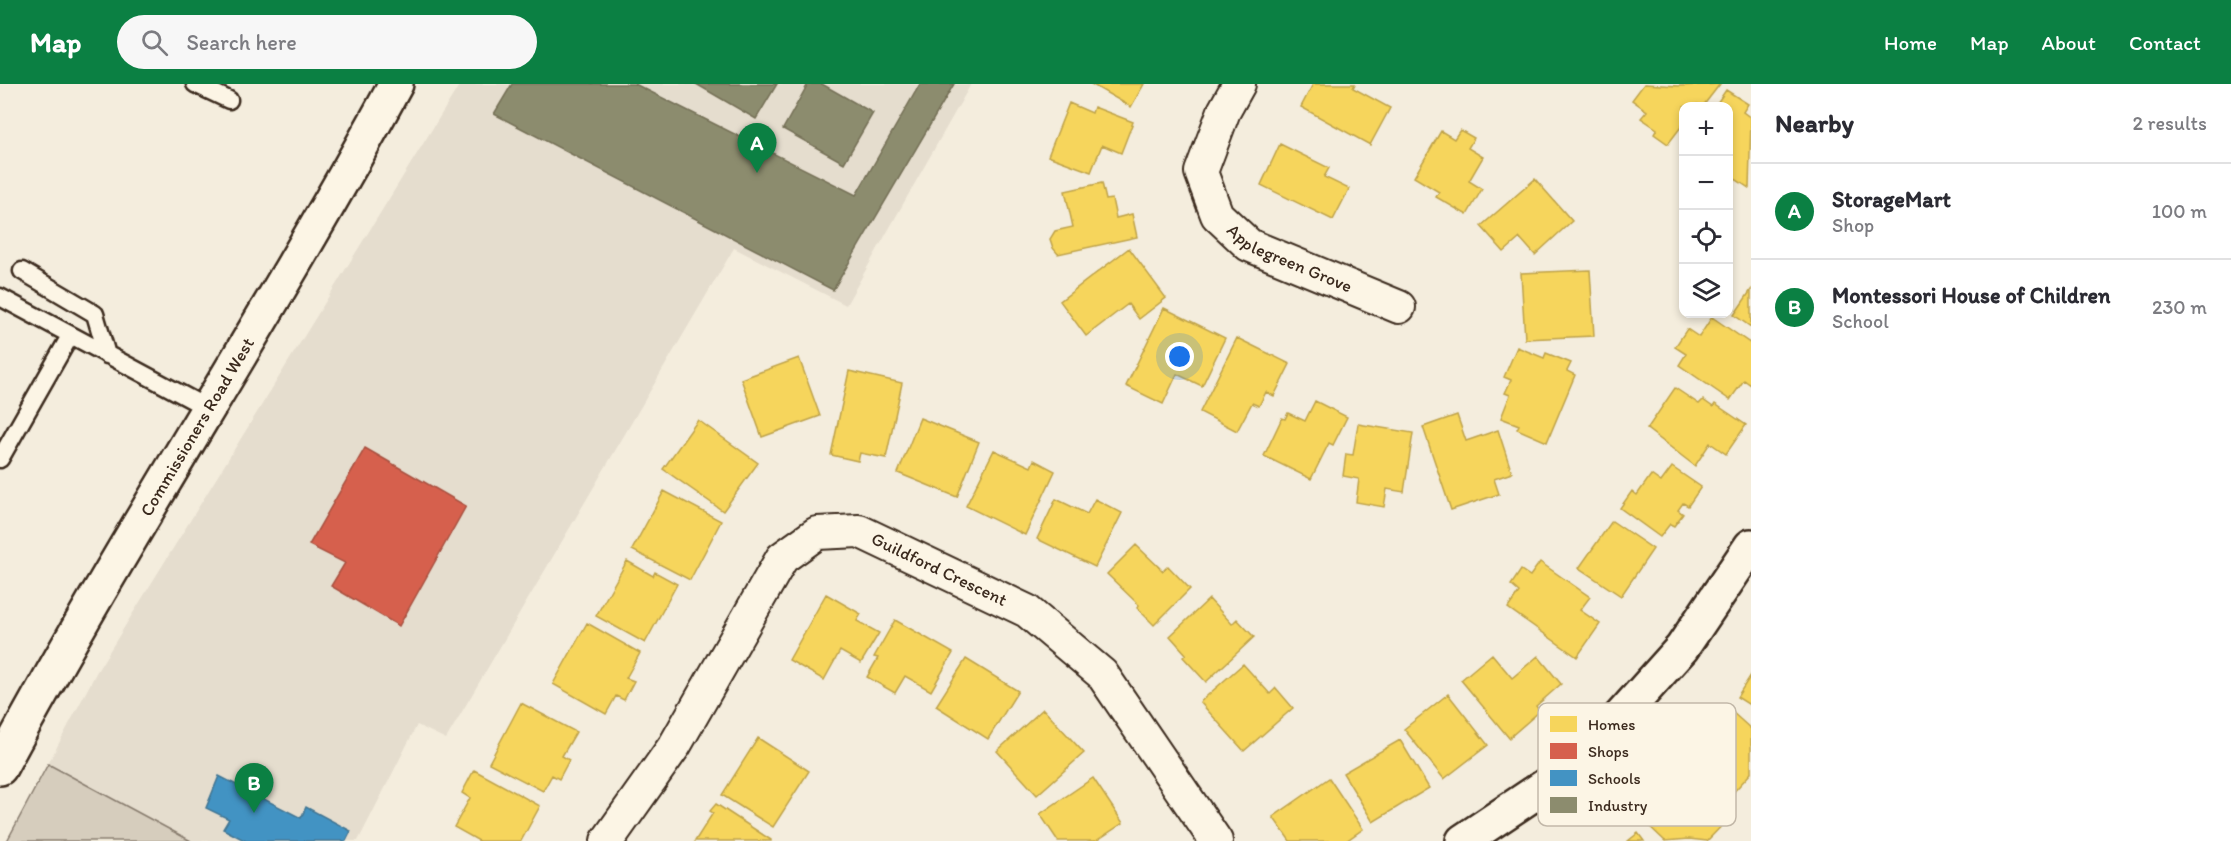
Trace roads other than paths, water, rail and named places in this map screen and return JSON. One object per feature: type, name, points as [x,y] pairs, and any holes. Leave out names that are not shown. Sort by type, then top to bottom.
[{"type":"main road","name":"Commissioners Road West","points":[[1,765],[62,654],[346,176],[396,84]]},
{"type":"main road","points":[[1633,703],[1682,648],[1751,546]]},
{"type":"main road","points":[[1463,841],[1538,791]]},
{"type":"street","name":"Applegreen Grove","points":[[1239,84],[1224,111],[1201,172],[1217,215],[1249,245],[1399,307]]},
{"type":"street","name":"Guildford Crescent","points":[[607,841],[675,746],[782,558],[816,533],[858,531],[1027,611],[1094,667],[1102,675],[1216,841]]},
{"type":"lane","points":[[195,84],[229,100]]},
{"type":"lane","points":[[22,271],[96,314],[107,356]]},
{"type":"lane","points":[[0,297],[208,409]]},
{"type":"lane","points":[[0,459],[70,336]]},
{"type":"place","name":"StorageMart","points":[[757,173]]},
{"type":"place","name":"Montessori House of Children","points":[[254,813]]}]
